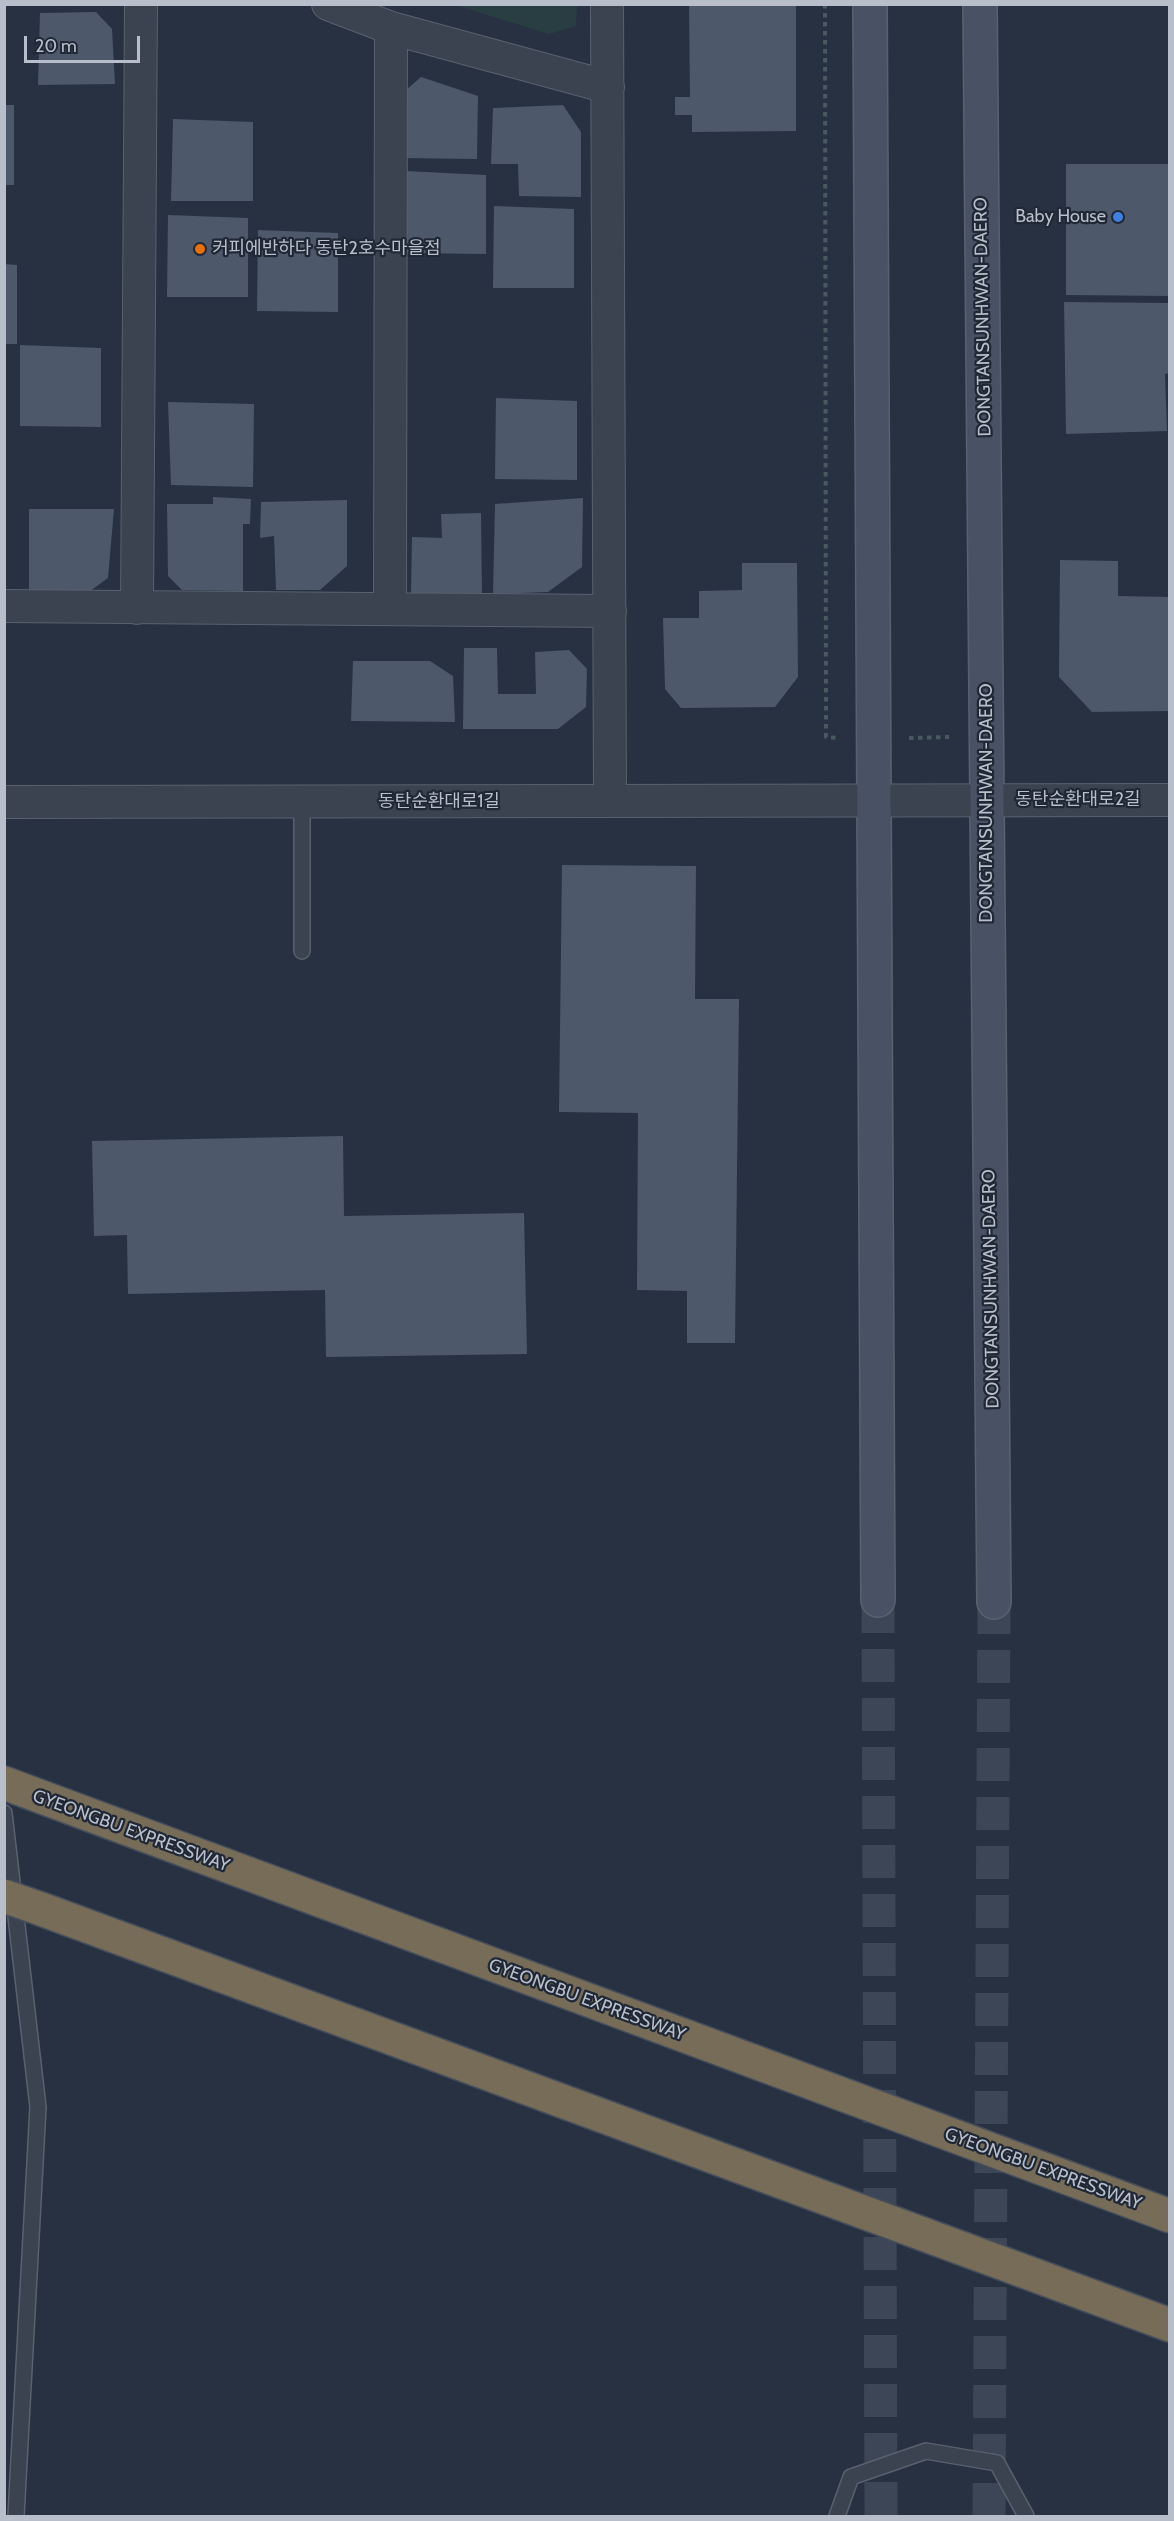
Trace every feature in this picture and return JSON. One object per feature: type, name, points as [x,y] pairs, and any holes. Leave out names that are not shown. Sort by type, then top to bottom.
[{"type":"highway","name":"GYEONGBU EXPRESSWAY","points":[[19,1789],[1170,2216]]},
{"type":"highway","points":[[4,1896],[1170,2325]]},
{"type":"main road","points":[[870,4],[878,1600]]},
{"type":"main road","name":"DONGTANSUNHWAN-DAERO","points":[[980,4],[994,1602]]},
{"type":"street","points":[[137,608],[141,4]]},
{"type":"street","points":[[328,4],[391,27],[608,87]]},
{"type":"street","points":[[607,4],[610,801]]},
{"type":"street","points":[[390,607],[391,27]]},
{"type":"street","points":[[4,606],[390,607],[609,611]]},
{"type":"street","name":"동탄순환대로2길","points":[[874,801],[1170,800]]},
{"type":"street","name":"동탄순환대로1길","points":[[4,802],[874,801]]},
{"type":"lane","points":[[302,802],[302,951]]},
{"type":"lane","points":[[4,1813],[38,2107],[16,2517]]},
{"type":"lane","points":[[837,2517],[851,2477],[926,2451],[997,2463],[1026,2517]]},
{"type":"path","points":[[825,4],[826,738],[987,737]]},
{"type":"green space","points":[[455,5],[577,5],[576,26],[549,34]]},
{"type":"building","points":[[796,4],[796,131],[692,132],[692,115],[675,115],[675,97],[690,97],[689,5]]},
{"type":"building","points":[[96,12],[112,29],[115,84],[38,85],[40,13]]},
{"type":"building","points":[[421,77],[478,96],[477,159],[399,158],[399,96]]},
{"type":"building","points":[[4,105],[14,105],[14,185],[4,185]]},
{"type":"building","points":[[563,105],[581,132],[581,197],[519,196],[518,164],[491,164],[493,108]]},
{"type":"building","points":[[173,119],[253,122],[253,201],[171,201]]},
{"type":"building","points":[[1066,164],[1170,164],[1170,296],[1066,295]]},
{"type":"building","points":[[406,171],[486,175],[486,254],[405,253]]},
{"type":"building","points":[[494,206],[574,209],[574,288],[493,288]]},
{"type":"building","points":[[168,215],[248,218],[248,297],[167,297]]},
{"type":"building","points":[[258,230],[338,233],[338,312],[257,311]]},
{"type":"building","points":[[4,264],[17,265],[17,344],[4,344]]},
{"type":"building","points":[[1064,302],[1170,303],[1170,373],[1165,374],[1167,431],[1066,434]]},
{"type":"building","points":[[20,345],[101,348],[101,427],[20,426]]},
{"type":"building","points":[[496,398],[577,401],[577,480],[495,479]]},
{"type":"building","points":[[168,402],[254,404],[253,487],[171,485]]},
{"type":"building","points":[[213,497],[251,499],[250,524],[243,524],[243,591],[182,590],[168,576],[167,504],[213,504]]},
{"type":"building","points":[[583,498],[582,567],[548,592],[493,594],[495,504]]},
{"type":"building","points":[[347,500],[347,566],[320,590],[276,590],[274,536],[260,538],[261,502]]},
{"type":"building","points":[[29,509],[114,509],[108,578],[86,594],[29,594]]},
{"type":"building","points":[[481,513],[482,595],[411,595],[412,537],[442,538],[441,514]]},
{"type":"building","points":[[1060,560],[1118,561],[1118,596],[1170,597],[1170,711],[1092,712],[1059,677]]},
{"type":"building","points":[[742,563],[797,563],[798,677],[775,707],[681,708],[665,689],[663,618],[699,618],[699,591],[742,590]]},
{"type":"building","points":[[464,648],[497,648],[498,694],[536,694],[535,652],[569,650],[587,669],[586,707],[558,729],[463,729]]},
{"type":"building","points":[[353,661],[430,661],[453,676],[455,722],[351,721]]},
{"type":"building","points":[[562,865],[696,866],[695,999],[739,999],[735,1343],[687,1343],[687,1291],[637,1290],[638,1113],[559,1112]]},
{"type":"building","points":[[343,1136],[344,1216],[524,1213],[527,1354],[326,1357],[325,1290],[128,1294],[127,1235],[94,1236],[92,1141]]},
{"type":"tunnel","points":[[878,1600],[881,2516]]},
{"type":"tunnel","points":[[989,2516],[994,1602]]},
{"type":"place","name":"Baby House","points":[[1118,217]]},
{"type":"place","name":"커피에반하다 동탄2호수마을점","points":[[200,249]]}]
